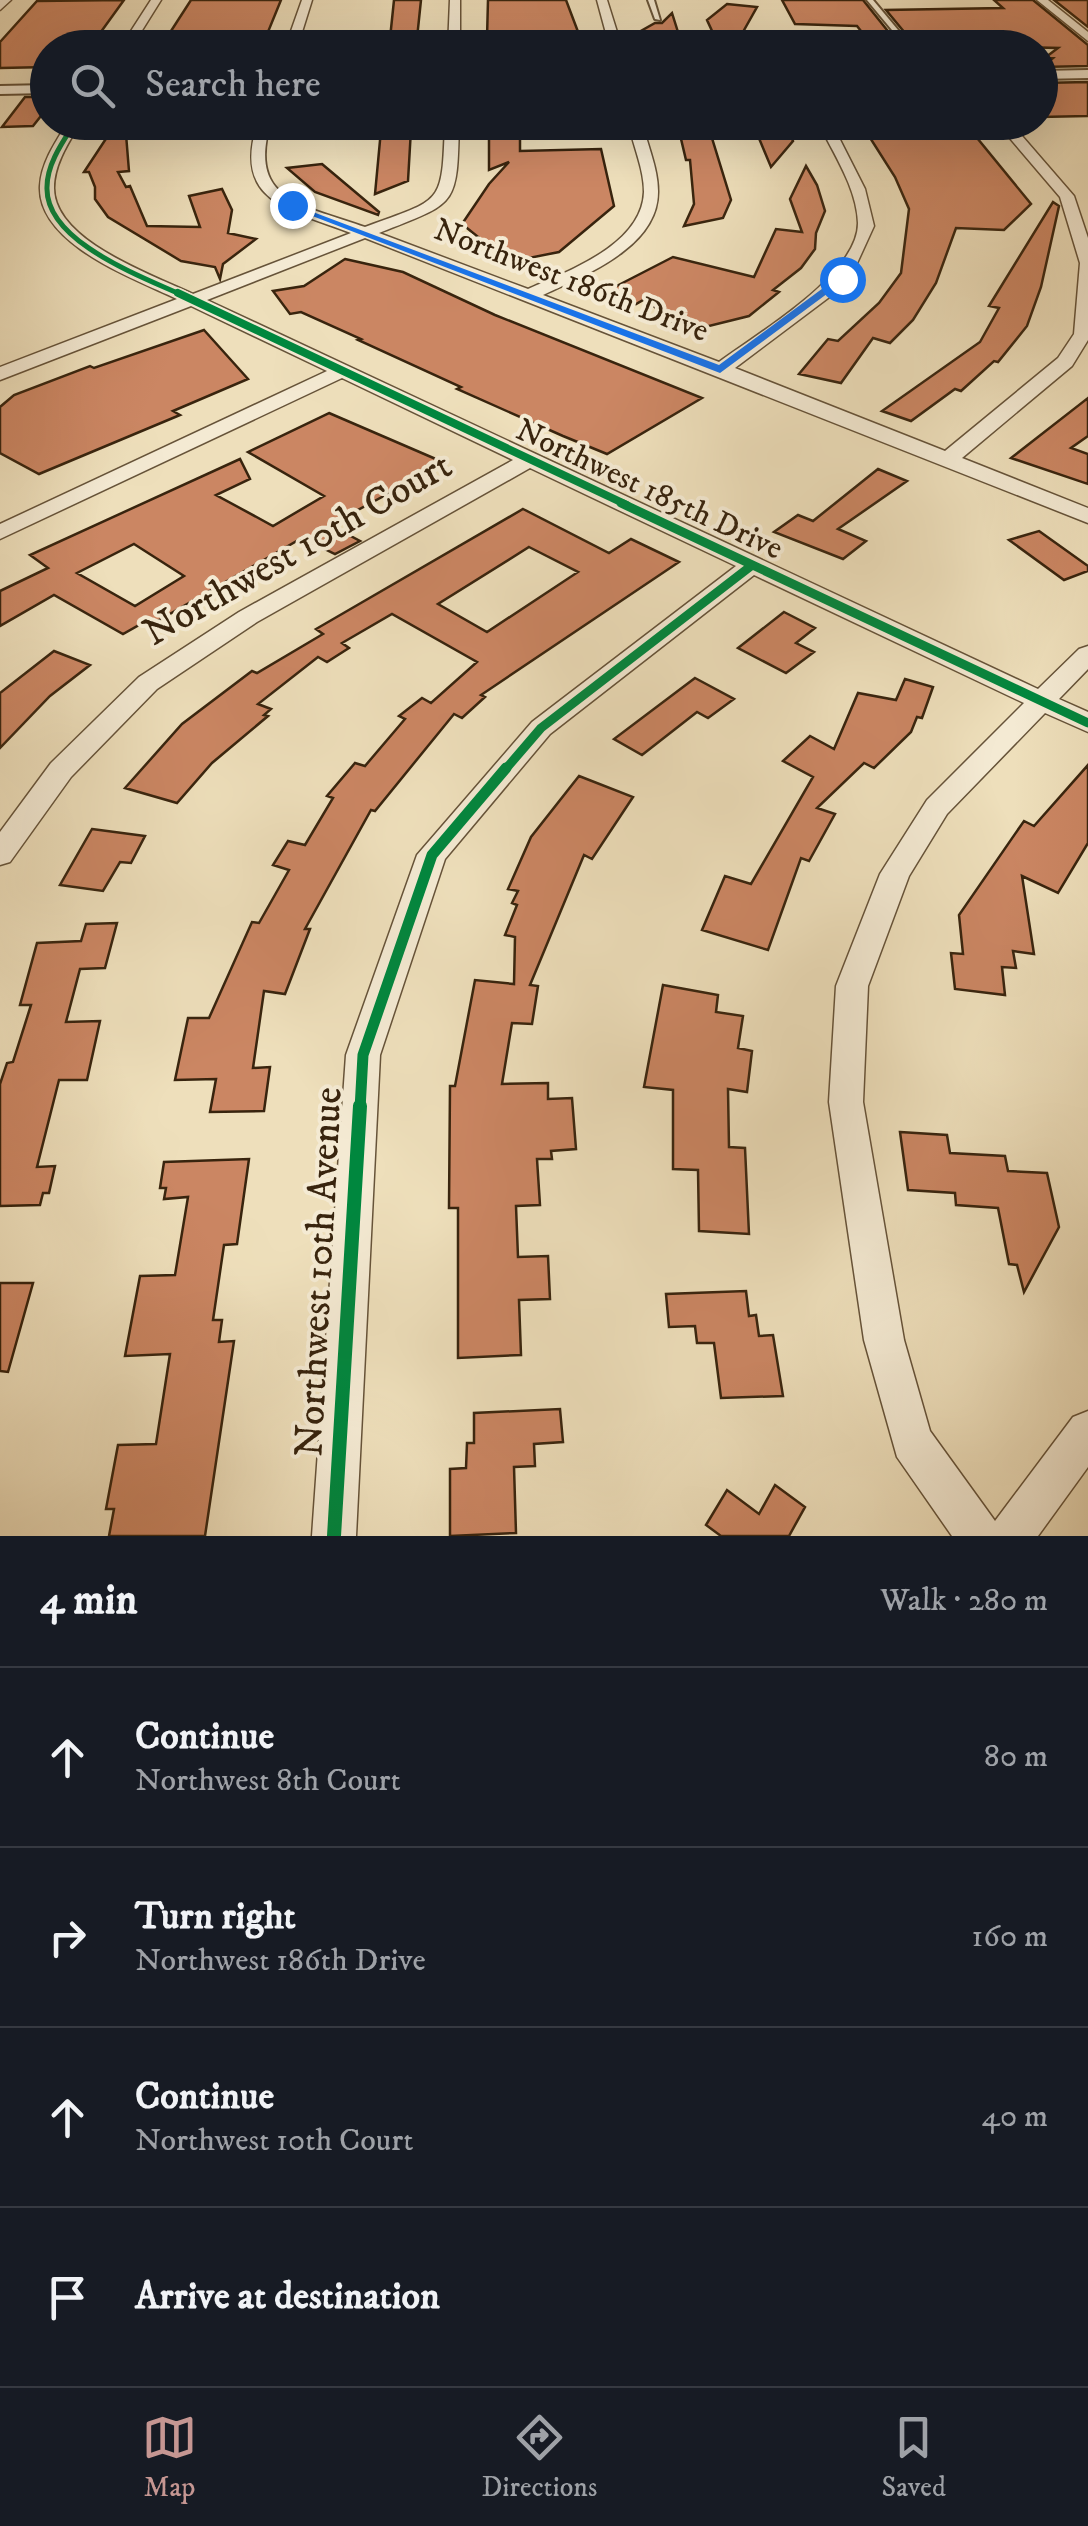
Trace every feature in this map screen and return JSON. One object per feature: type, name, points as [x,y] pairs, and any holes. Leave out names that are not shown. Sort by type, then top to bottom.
[{"type":"street","points":[[0,6],[6,0]]},
{"type":"street","points":[[137,30],[156,0]]},
{"type":"street","points":[[297,30],[307,0]]},
{"type":"street","points":[[454,30],[455,0]]},
{"type":"street","points":[[602,0],[611,30]]},
{"type":"street","points":[[1042,0],[1088,38]]},
{"type":"street","points":[[1058,75],[1088,74]]},
{"type":"street","points":[[0,90],[30,90]]},
{"type":"street","name":"Northwest 185th Drive","points":[[64,140],[47,180],[52,210],[97,256],[1088,722]]},
{"type":"street","points":[[259,140],[254,153],[256,174],[266,189],[292,205],[366,235]]},
{"type":"street","points":[[0,374],[432,208],[450,185],[451,140]]},
{"type":"street","points":[[525,297],[583,268],[634,235],[649,214],[651,192],[639,140]]},
{"type":"street","points":[[720,369],[842,279],[866,226],[858,189],[833,140]]},
{"type":"street","points":[[948,459],[1065,362],[1083,334],[1088,263],[1066,196],[1018,140]]},
{"type":"street","name":"Northwest 186th Drive","points":[[366,235],[720,369],[1088,516]]},
{"type":"street","points":[[1065,362],[1088,370]]},
{"type":"street","points":[[0,532],[339,372]]},
{"type":"street","name":"Northwest 10th Court","points":[[0,854],[61,770],[148,682],[248,618],[528,460]]},
{"type":"street","name":"Northwest 10th Avenue","points":[[334,1536],[363,1055],[432,854],[541,728],[750,566]]},
{"type":"street","points":[[980,1536],[912,1442],[884,1340],[846,1102],[852,986],[895,874],[937,807],[1088,654]]},
{"type":"street","points":[[1011,1536],[1088,1432]]},
{"type":"lane","points":[[651,0],[658,19]]},
{"type":"lane","points":[[870,0],[895,30]]},
{"type":"building","points":[[124,0],[102,30],[30,30],[30,67],[0,68],[0,42],[37,1]]},
{"type":"building","points":[[191,0],[281,0],[269,30],[172,30]]},
{"type":"building","points":[[394,0],[421,0],[418,30],[391,30]]},
{"type":"building","points":[[488,0],[566,0],[577,30],[487,30]]},
{"type":"building","points":[[782,0],[863,0],[887,30],[860,30],[857,26],[795,24]]},
{"type":"building","points":[[994,0],[1033,0],[1088,45],[1088,66],[1058,67],[1058,30],[903,30],[886,10],[1003,8]]},
{"type":"building","points":[[1054,0],[1088,0],[1088,27]]},
{"type":"building","points":[[727,4],[757,7],[744,30],[712,30],[707,20]]},
{"type":"building","points":[[672,13],[677,30],[643,30],[655,23],[662,23]]},
{"type":"building","points":[[1088,82],[1088,116],[1058,117],[1058,83]]},
{"type":"building","points":[[25,97],[30,97],[30,126],[2,127]]},
{"type":"building","points":[[105,140],[126,140],[129,171],[118,172],[126,187],[130,186],[147,226],[200,227],[189,196],[222,189],[232,210],[228,233],[256,239],[223,264],[220,279],[215,267],[181,261],[108,217],[95,199],[89,172],[84,172]]},
{"type":"building","points":[[380,140],[410,140],[408,181],[375,194]]},
{"type":"building","points":[[489,140],[520,140],[520,151],[601,149],[614,206],[559,252],[509,262],[462,224],[509,162],[489,170]]},
{"type":"building","points":[[681,140],[713,140],[731,200],[723,218],[684,226],[694,204],[690,160],[686,160]]},
{"type":"building","points":[[760,140],[793,140],[793,141],[771,167]]},
{"type":"building","points":[[871,140],[979,140],[1031,204],[1004,230],[956,228],[936,283],[913,320],[890,343],[873,338],[841,383],[799,374],[828,339],[838,341],[879,303],[901,273],[909,209]]},
{"type":"building","points":[[322,164],[378,215],[315,192],[287,168]]},
{"type":"building","points":[[806,166],[825,211],[816,233],[815,249],[801,268],[773,290],[779,292],[749,316],[685,332],[645,299],[636,304],[605,292],[673,257],[754,277],[776,229],[802,232],[790,199]]},
{"type":"building","points":[[1053,202],[1059,206],[1041,287],[1027,326],[998,362],[994,361],[961,391],[955,389],[911,421],[882,411],[980,342],[999,308],[989,306]]},
{"type":"building","points":[[345,259],[403,272],[495,315],[702,398],[607,454],[457,389],[461,387],[301,312],[290,314],[273,291],[304,286]]},
{"type":"building","points":[[204,330],[248,379],[173,411],[180,415],[39,474],[0,453],[0,407],[14,395]]},
{"type":"building","points":[[1088,398],[1088,436],[1071,448],[1088,454],[1088,484],[1011,458]]},
{"type":"building","points":[[329,413],[445,463],[330,525],[360,541],[335,554],[302,538],[154,623],[148,620],[123,634],[54,595],[0,626],[0,591],[48,568],[30,555],[240,459],[250,479],[216,495],[273,526],[324,496],[248,452]],"holes":[[[134,544],[184,576],[135,606],[77,573]]]},
{"type":"building","points":[[878,469],[907,481],[838,529],[866,541],[843,559],[774,532],[798,515],[813,521]]},
{"type":"building","points":[[523,509],[609,553],[631,539],[679,562],[481,695],[485,697],[462,718],[454,714],[375,811],[371,810],[305,929],[310,929],[285,994],[264,991],[253,1068],[270,1067],[264,1111],[210,1112],[216,1079],[175,1080],[188,1018],[209,1018],[252,922],[259,923],[289,870],[273,865],[288,841],[305,845],[333,798],[327,796],[355,763],[365,766],[405,719],[399,716],[422,698],[431,703],[477,662],[392,614],[342,643],[349,648],[327,662],[318,657],[258,704],[271,709],[264,715],[268,716],[212,763],[177,803],[125,788],[182,724],[252,671],[257,673],[323,634],[316,629]],"holes":[[[529,547],[578,572],[487,632],[438,604]]]},
{"type":"building","points":[[1039,531],[1088,566],[1088,571],[1064,580],[1009,540]]},
{"type":"building","points":[[784,612],[815,628],[796,643],[814,652],[786,673],[738,648]]},
{"type":"building","points":[[54,651],[90,665],[50,696],[0,748],[0,693]]},
{"type":"building","points":[[695,678],[734,699],[708,718],[697,712],[642,755],[614,739]]},
{"type":"building","points":[[905,679],[933,687],[922,718],[917,717],[911,732],[874,768],[864,763],[817,808],[835,814],[809,861],[801,858],[768,950],[702,930],[725,876],[751,884],[813,777],[783,761],[810,736],[834,749],[858,693],[896,700]]},
{"type":"building","points":[[1088,765],[1088,843],[1058,893],[1022,876],[1034,954],[1013,951],[1016,968],[1002,967],[1005,995],[955,989],[951,953],[963,954],[959,915],[1024,821],[1034,826]]},
{"type":"building","points":[[579,776],[633,797],[592,859],[584,855],[530,985],[538,986],[532,1024],[512,1023],[502,1084],[548,1083],[548,1099],[572,1098],[576,1149],[551,1151],[552,1159],[537,1159],[540,1205],[516,1206],[518,1257],[548,1256],[550,1299],[519,1300],[521,1355],[458,1358],[458,1208],[449,1208],[450,1086],[455,1086],[475,980],[514,984],[515,937],[505,935],[517,905],[512,903],[518,891],[508,889],[531,837]]},
{"type":"building","points":[[92,829],[145,836],[131,863],[120,862],[103,891],[60,885]]},
{"type":"building","points":[[117,923],[105,968],[80,969],[66,1022],[100,1021],[87,1080],[59,1080],[37,1167],[55,1166],[49,1193],[43,1193],[40,1205],[0,1206],[0,1084],[7,1063],[13,1062],[31,1005],[20,1005],[37,943],[81,941],[86,924]]},
{"type":"building","points":[[663,985],[718,995],[716,1012],[743,1016],[738,1048],[752,1051],[747,1092],[728,1089],[729,1147],[745,1148],[749,1234],[699,1231],[698,1170],[673,1169],[673,1090],[644,1087]]},
{"type":"building","points":[[900,1132],[947,1135],[950,1153],[1005,1156],[1008,1171],[1047,1173],[1059,1227],[1024,1292],[1017,1265],[1009,1264],[998,1208],[956,1205],[955,1193],[908,1190]]},
{"type":"building","points":[[249,1159],[237,1244],[224,1245],[213,1320],[222,1320],[219,1342],[234,1341],[205,1536],[109,1536],[114,1509],[106,1509],[118,1445],[156,1444],[170,1354],[125,1356],[140,1276],[175,1275],[188,1197],[164,1199],[166,1188],[160,1188],[164,1162]]},
{"type":"building","points":[[0,1283],[33,1283],[8,1372],[0,1371]]},
{"type":"building","points":[[746,1291],[749,1316],[756,1315],[759,1336],[773,1335],[783,1396],[721,1398],[714,1343],[697,1343],[695,1326],[669,1327],[666,1294]]},
{"type":"building","points":[[560,1409],[563,1442],[534,1444],[535,1466],[514,1467],[516,1533],[450,1536],[450,1469],[466,1468],[467,1443],[474,1443],[474,1413]]},
{"type":"building","points":[[775,1485],[805,1507],[789,1536],[721,1536],[706,1525],[727,1490],[759,1514]]},
{"type":"cycle path","points":[[64,140],[48,176],[48,199],[61,222],[97,255],[1088,723]]},
{"type":"cycle path","points":[[334,1536],[363,1055],[432,855],[541,728],[751,566]]},
{"type":"route","points":[[292,205],[720,369],[842,279]]}]
